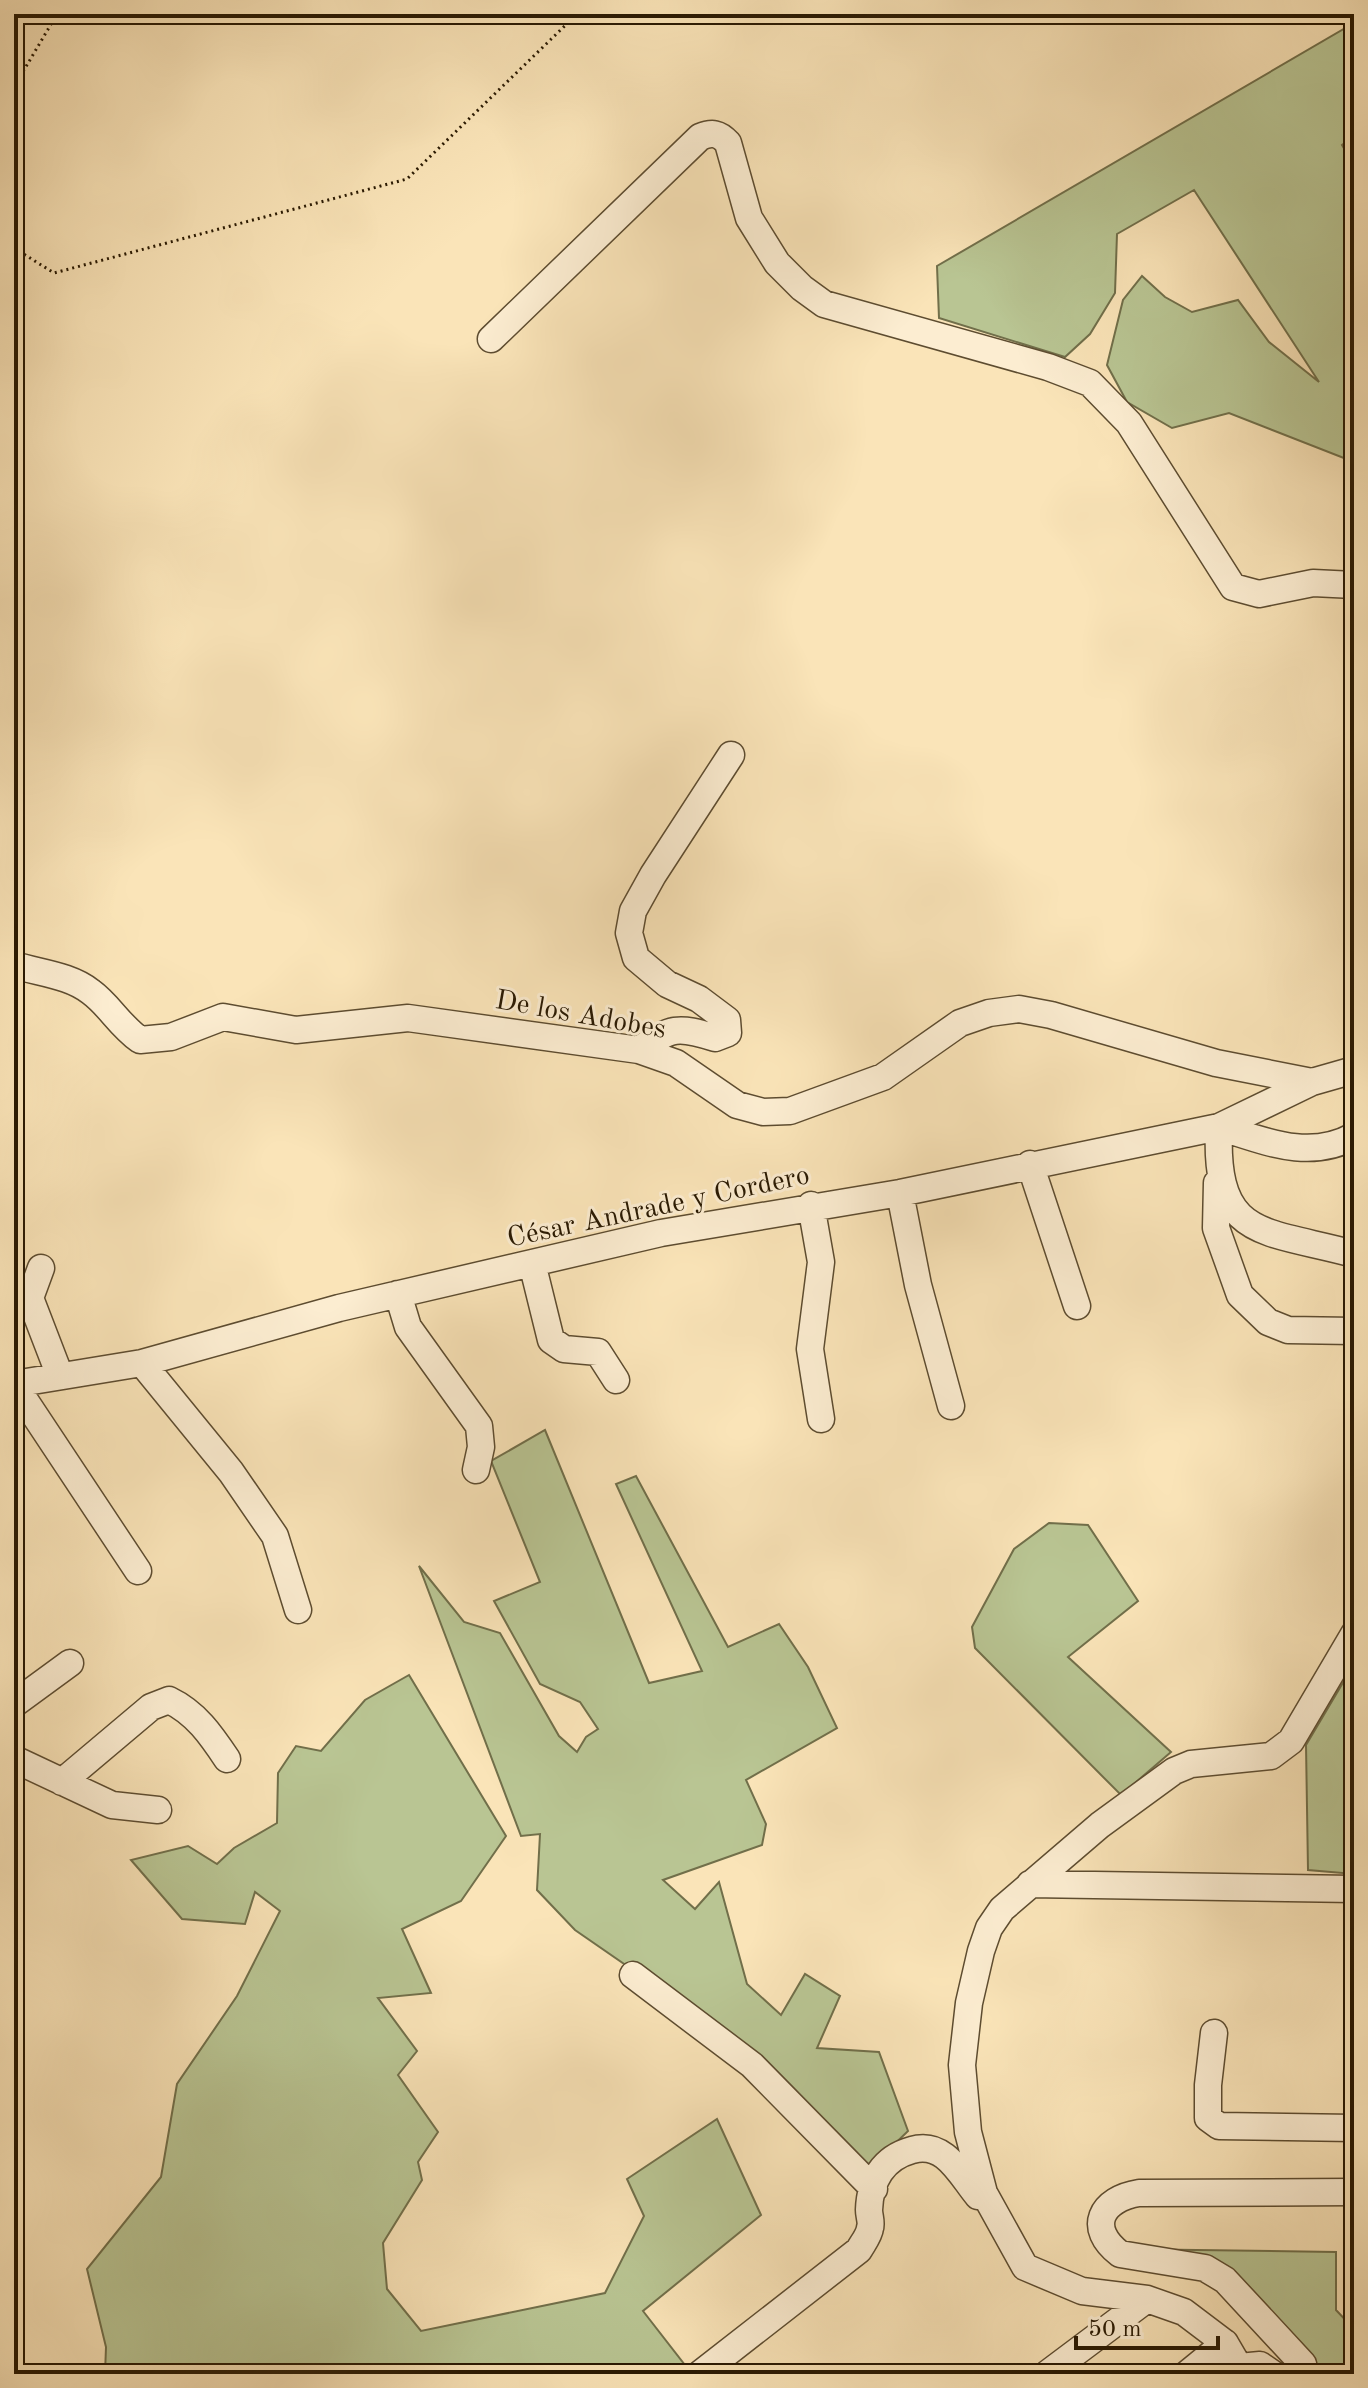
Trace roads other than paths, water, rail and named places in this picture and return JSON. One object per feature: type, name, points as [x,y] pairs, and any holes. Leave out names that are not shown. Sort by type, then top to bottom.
[{"type":"street","points":[[491,339],[700,137],[709,133],[720,135],[728,143],[749,218],[758,235],[777,263],[824,304],[1034,363],[1090,383],[1129,423],[1233,587],[1259,594],[1313,583],[1354,585]]},
{"type":"street","points":[[639,1050],[663,1032],[684,1028],[715,1038],[728,1033],[727,1020],[717,1011],[667,984],[636,958],[629,933],[633,911],[653,875],[731,755]]},
{"type":"street","name":"De los Adobes","points":[[14,965],[69,980],[91,991],[119,1025],[140,1040],[171,1037],[223,1017],[296,1030],[408,1018],[639,1050],[676,1063],[737,1105],[763,1112],[790,1111],[883,1077],[960,1023],[989,1013],[1019,1009],[1051,1015],[1216,1063],[1312,1082]]},
{"type":"street","name":"César Andrade y Cordero","points":[[14,1384],[142,1363],[398,1294],[661,1233],[811,1205],[900,1193],[1219,1127],[1312,1082],[1354,1070]]},
{"type":"street","points":[[1354,1136],[1328,1149],[1297,1148],[1219,1127],[1216,1228],[1240,1295],[1268,1322],[1288,1330],[1354,1331]]},
{"type":"street","points":[[1030,1164],[1077,1306]]},
{"type":"street","points":[[1217,1168],[1227,1203],[1241,1219],[1263,1229],[1354,1254]]},
{"type":"street","points":[[900,1193],[918,1285],[951,1406]]},
{"type":"street","points":[[811,1205],[821,1262],[810,1349],[821,1419]]},
{"type":"street","points":[[532,1263],[551,1340],[564,1349],[598,1352],[616,1380]]},
{"type":"street","points":[[41,1268],[30,1298],[60,1376]]},
{"type":"street","points":[[398,1294],[408,1327],[479,1426],[481,1447],[476,1470]]},
{"type":"street","points":[[142,1363],[231,1472],[275,1536],[298,1610]]},
{"type":"street","points":[[14,1384],[138,1571]]},
{"type":"street","points":[[992,2210],[968,2132],[962,2065],[969,2003],[989,1928],[1002,1909],[1030,1884],[1174,1771],[1191,1764],[1271,1756],[1291,1741],[1354,1634]]},
{"type":"street","points":[[14,1704],[70,1663]]},
{"type":"street","points":[[62,1782],[151,1707],[169,1700],[183,1707],[208,1730],[227,1759]]},
{"type":"street","points":[[14,1759],[112,1805],[158,1810]]},
{"type":"street","points":[[1030,1884],[1354,1889]]},
{"type":"street","points":[[633,1975],[752,2065],[874,2189]]},
{"type":"street","points":[[1214,2033],[1208,2118],[1219,2126],[1354,2128]]},
{"type":"street","points":[[700,2374],[859,2250],[871,2228],[869,2208],[888,2159],[920,2148],[949,2159],[992,2210],[1025,2267],[1082,2291],[1147,2299],[1184,2312],[1225,2343],[1238,2371],[1260,2365],[1273,2374]]},
{"type":"street","points":[[1305,2374],[1303,2364],[1225,2280],[1205,2268],[1120,2254],[1109,2245],[1101,2230],[1102,2212],[1113,2201],[1139,2193],[1354,2192]]},
{"type":"street","points":[[1047,2374],[1147,2299]]},
{"type":"street","points":[[1187,2374],[1225,2343]]}]
